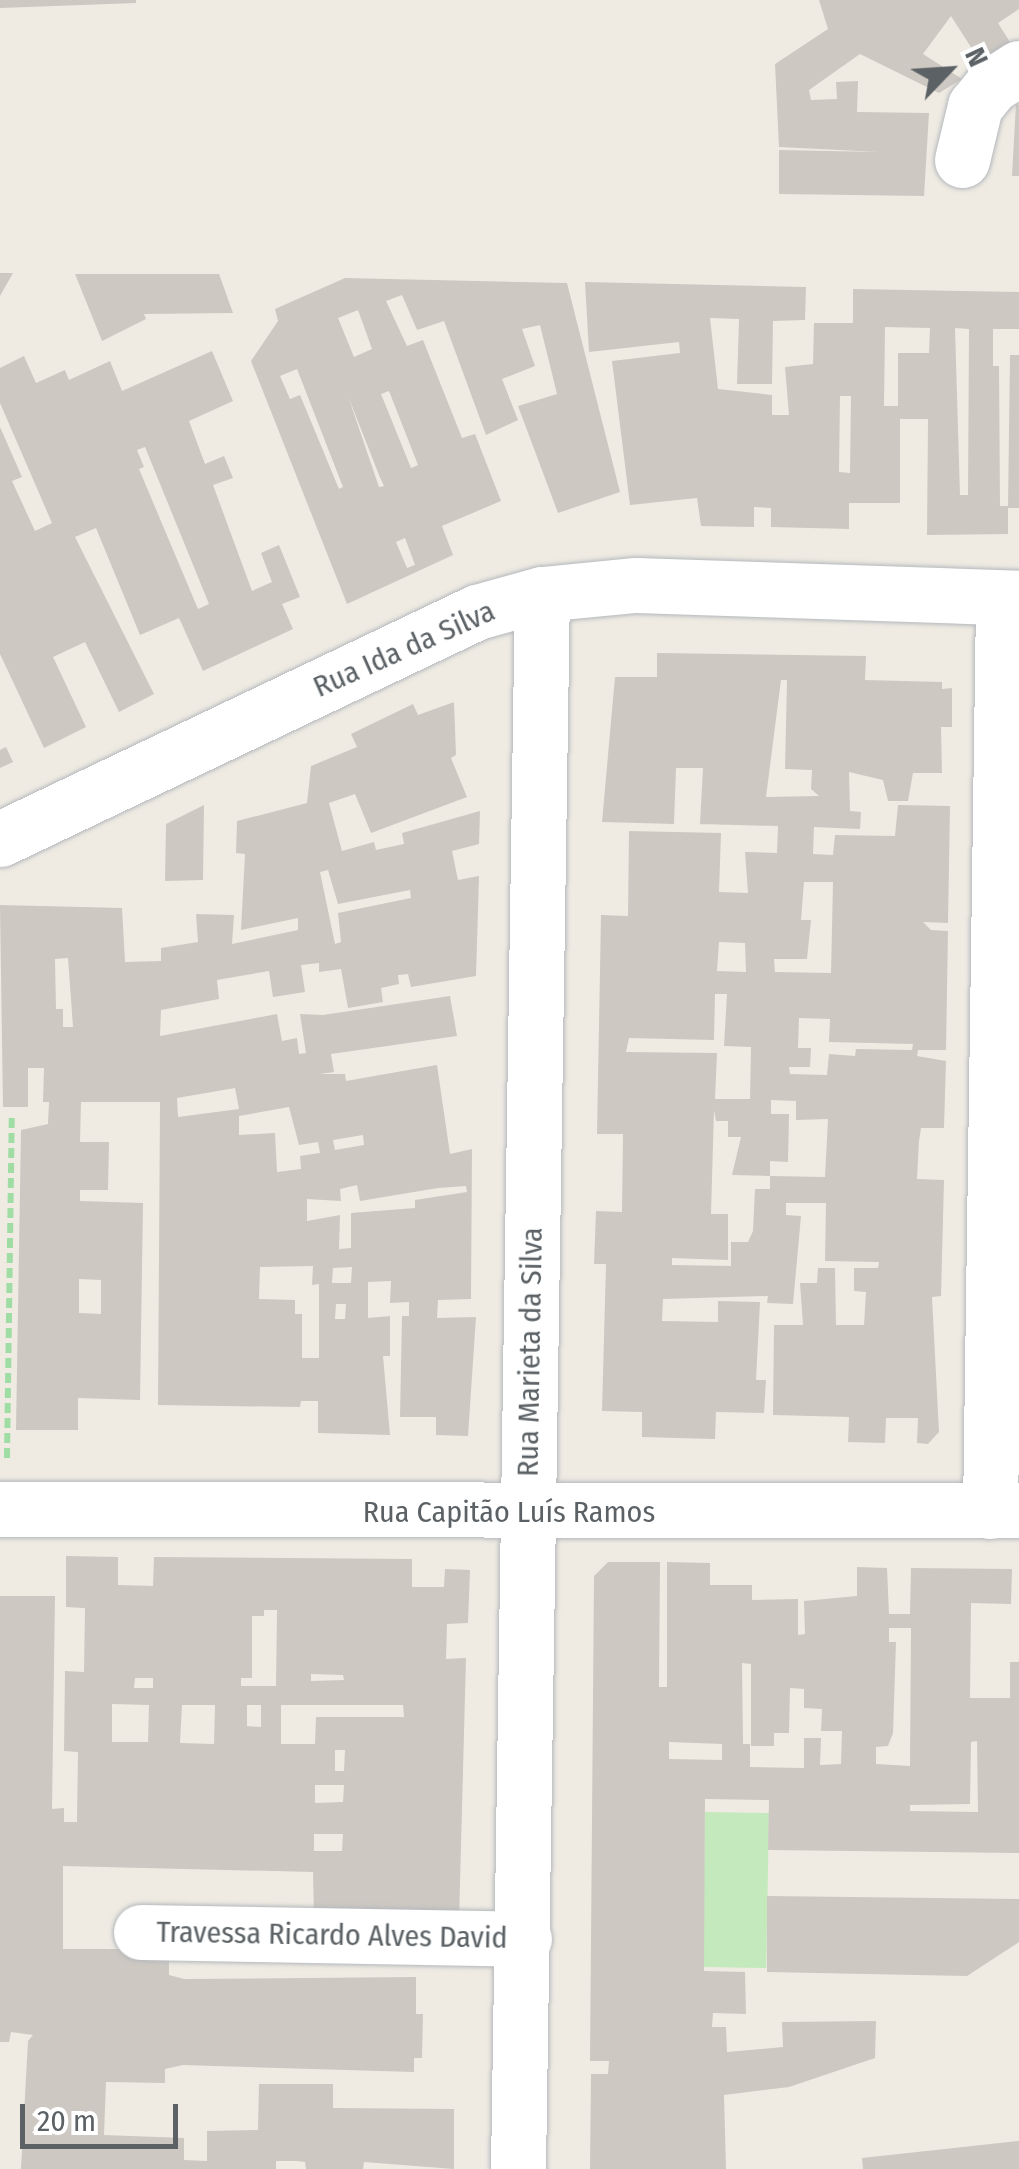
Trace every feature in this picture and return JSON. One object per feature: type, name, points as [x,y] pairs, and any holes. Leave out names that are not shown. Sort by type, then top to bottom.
[{"type":"street","points":[[962,160],[975,106],[990,86],[1019,68]]},
{"type":"street","name":"Rua Ida da Silva","points":[[0,839],[476,612],[542,594],[636,584],[1011,598]]},
{"type":"street","name":"Rua Marieta da Silva","points":[[518,2169],[542,594]]},
{"type":"street","points":[[1005,1510],[1011,598]]},
{"type":"street","name":"Rua Capitão Luís Ramos","points":[[4,1509],[528,1513],[1005,1510]]},
{"type":"street","name":"Travessa Ricardo Alves David","points":[[141,1932],[524,1939]]},
{"type":"path","points":[[4,1509],[12,1114]]},
{"type":"green space","points":[[705,1812],[769,1813],[766,1968],[702,1967]]},
{"type":"building","points":[[0,0],[136,0],[136,3],[0,8]]},
{"type":"building","points":[[819,0],[1019,0],[1019,9],[998,23],[1013,47],[983,66],[951,16],[923,54],[962,79],[939,93],[860,54],[809,90],[811,100],[837,99],[836,82],[858,81],[857,112],[929,113],[924,196],[779,194],[779,150],[879,152],[779,147],[775,64],[828,29]]},
{"type":"building","points":[[1016,104],[1019,176],[1012,176]]},
{"type":"building","points":[[0,273],[13,273],[0,296]]},
{"type":"building","points":[[75,274],[219,274],[233,313],[144,314],[146,319],[102,341]]},
{"type":"building","points":[[345,278],[567,283],[620,492],[558,513],[518,406],[557,394],[540,325],[522,329],[535,366],[502,379],[518,420],[486,435],[444,321],[417,330],[402,295],[386,301],[407,346],[423,340],[462,438],[475,434],[501,501],[442,526],[453,555],[347,604],[251,361],[278,321],[275,309]],"holes":[[[358,310],[372,349],[354,357],[338,318]],[[297,369],[343,487],[339,489],[300,395],[290,399],[280,376]],[[389,391],[418,465],[411,468],[381,394]],[[348,396],[379,475],[384,486],[379,487]],[[405,538],[415,565],[407,568],[396,542]]]},
{"type":"building","points":[[585,282],[806,287],[805,320],[773,321],[772,384],[737,384],[739,319],[710,318],[718,389],[772,395],[772,415],[789,415],[785,367],[813,364],[814,323],[853,323],[853,289],[1019,292],[1019,329],[993,329],[993,366],[999,366],[1000,506],[1008,506],[1008,534],[927,535],[928,419],[900,419],[900,503],[849,503],[849,529],[771,527],[771,508],[754,507],[754,527],[701,526],[697,498],[630,505],[612,361],[680,353],[679,342],[589,352]],"holes":[[[885,327],[930,328],[929,353],[898,353],[898,406],[884,406]],[[955,328],[969,329],[968,495],[960,495]],[[840,396],[851,396],[850,473],[839,472]]]},
{"type":"building","points":[[212,351],[233,401],[189,421],[205,464],[224,456],[233,478],[213,485],[252,591],[272,582],[261,553],[279,545],[300,597],[282,604],[293,629],[203,671],[179,618],[140,635],[96,528],[75,537],[154,694],[119,712],[85,642],[53,657],[86,727],[44,748],[0,654],[0,427],[22,477],[12,481],[35,531],[52,523],[0,403],[0,368],[24,356],[36,383],[65,370],[69,380],[110,361],[122,391]],"holes":[[[145,447],[209,604],[198,609],[139,469],[144,467],[137,450]]]},
{"type":"building","points":[[1010,355],[1019,355],[1019,508],[1008,508]]},
{"type":"building","points":[[657,653],[866,656],[865,680],[942,682],[942,689],[952,688],[952,727],[941,727],[942,773],[913,773],[908,801],[888,801],[883,780],[849,772],[850,811],[861,812],[860,829],[814,827],[813,854],[833,855],[835,835],[895,836],[898,805],[950,806],[948,923],[923,922],[931,930],[948,931],[946,1050],[918,1050],[917,1056],[946,1061],[944,1128],[921,1128],[917,1179],[944,1180],[941,1296],[932,1297],[939,1432],[928,1444],[917,1443],[918,1418],[886,1418],[885,1443],[848,1442],[849,1417],[773,1415],[774,1325],[803,1325],[800,1283],[817,1283],[818,1268],[835,1268],[836,1325],[864,1325],[866,1292],[854,1291],[854,1268],[878,1268],[879,1262],[825,1261],[826,1203],[786,1203],[786,1215],[801,1216],[793,1304],[767,1303],[768,1296],[663,1299],[662,1321],[718,1322],[718,1301],[760,1302],[756,1380],[766,1380],[764,1413],[716,1412],[715,1439],[642,1437],[642,1412],[602,1411],[606,1264],[594,1264],[596,1211],[622,1212],[623,1134],[597,1134],[601,915],[628,916],[629,831],[721,833],[719,892],[748,893],[745,852],[777,853],[778,826],[700,824],[703,768],[676,768],[674,824],[602,822],[615,677],[657,677]],"holes":[[[781,680],[787,680],[785,769],[812,770],[811,789],[819,796],[766,797]],[[804,882],[833,882],[831,973],[775,972],[774,959],[807,959],[811,920],[801,920]],[[719,942],[745,943],[746,972],[717,971]],[[715,994],[727,994],[724,1046],[751,1047],[750,1099],[715,1099],[717,1053],[626,1052],[629,1038],[714,1040]],[[799,1018],[830,1019],[829,1042],[913,1044],[912,1050],[856,1049],[855,1056],[829,1054],[827,1075],[790,1074],[789,1067],[810,1067],[811,1048],[798,1048]],[[771,1100],[796,1101],[796,1120],[828,1119],[825,1177],[770,1176],[770,1161],[788,1162],[789,1114],[771,1114]],[[714,1110],[716,1121],[728,1121],[728,1137],[741,1137],[732,1175],[770,1176],[770,1189],[755,1189],[753,1231],[748,1242],[731,1242],[731,1266],[672,1265],[672,1258],[728,1260],[728,1214],[711,1214]]]},
{"type":"building","points":[[454,702],[456,755],[451,758],[467,797],[371,833],[355,794],[329,803],[342,851],[374,842],[376,850],[404,844],[402,833],[480,811],[479,844],[452,851],[458,880],[479,876],[476,976],[411,987],[408,974],[398,975],[399,984],[381,988],[383,1002],[348,1008],[341,969],[319,972],[319,963],[301,965],[305,992],[273,997],[269,971],[217,980],[219,999],[161,1010],[160,1036],[277,1014],[282,1041],[297,1038],[299,1054],[306,1053],[300,1014],[323,1015],[450,996],[457,1036],[331,1054],[334,1072],[320,1074],[345,1074],[346,1081],[437,1065],[450,1154],[472,1149],[471,1299],[438,1300],[437,1318],[476,1317],[468,1436],[436,1435],[436,1417],[400,1417],[402,1316],[409,1316],[409,1302],[390,1303],[391,1281],[368,1282],[368,1318],[390,1316],[390,1356],[383,1356],[390,1435],[318,1433],[318,1401],[301,1401],[300,1407],[158,1405],[160,1102],[81,1102],[80,1142],[109,1142],[108,1190],[80,1190],[80,1201],[143,1203],[140,1400],[78,1398],[78,1430],[16,1430],[21,1130],[48,1124],[49,1102],[43,1102],[44,1068],[28,1068],[28,1107],[3,1107],[0,905],[122,908],[125,962],[161,961],[161,948],[198,942],[196,914],[234,915],[232,944],[298,930],[298,918],[241,930],[245,854],[236,853],[237,821],[307,803],[311,766],[357,747],[351,734],[413,704],[418,715]],"holes":[[[328,870],[338,904],[410,890],[411,898],[338,913],[341,942],[335,944],[320,872]],[[68,958],[73,1027],[63,1027],[63,1009],[56,1009],[55,959]],[[235,1088],[239,1109],[178,1117],[177,1098]],[[289,1107],[299,1145],[318,1142],[320,1153],[300,1156],[301,1169],[277,1172],[275,1133],[239,1135],[239,1116]],[[363,1135],[364,1145],[335,1150],[333,1140]],[[357,1185],[360,1201],[438,1188],[466,1186],[467,1192],[415,1200],[415,1208],[351,1213],[351,1248],[339,1249],[340,1215],[307,1221],[307,1199],[341,1201],[340,1189]],[[313,1266],[312,1285],[319,1284],[319,1358],[302,1358],[302,1314],[295,1314],[295,1300],[259,1299],[260,1267]],[[352,1267],[351,1283],[332,1283],[333,1268]],[[79,1279],[101,1280],[101,1314],[79,1313]],[[336,1304],[346,1304],[345,1319],[335,1319]]]},
{"type":"building","points":[[6,747],[13,762],[0,768],[0,750]]},
{"type":"building","points":[[204,805],[203,880],[165,881],[166,824]]},
{"type":"building","points":[[66,1556],[118,1557],[118,1585],[153,1586],[154,1557],[412,1559],[412,1587],[444,1587],[445,1569],[470,1570],[468,1623],[447,1624],[446,1659],[466,1658],[459,1921],[314,1918],[313,1872],[63,1866],[63,1949],[169,1949],[169,1975],[184,1979],[416,1977],[416,2014],[423,2014],[422,2058],[414,2058],[414,2072],[183,2065],[165,2069],[165,2083],[106,2082],[104,2135],[184,2138],[184,2160],[207,2161],[207,2131],[258,2130],[259,2084],[333,2084],[333,2108],[454,2109],[454,2169],[364,2162],[363,2169],[306,2169],[305,2162],[276,2161],[276,2169],[21,2169],[28,2041],[33,2035],[11,2032],[9,2042],[0,2042],[0,1596],[55,1596],[52,1809],[64,1808],[64,1822],[77,1822],[78,1752],[64,1751],[65,1671],[84,1672],[85,1608],[66,1607]],"holes":[[[264,1610],[277,1610],[276,1686],[241,1686],[241,1678],[252,1678],[252,1616],[264,1616]],[[311,1674],[343,1675],[344,1680],[311,1681]],[[135,1678],[153,1678],[153,1688],[134,1688]],[[112,1704],[149,1705],[148,1742],[112,1742]],[[182,1705],[215,1705],[214,1744],[180,1743]],[[247,1705],[261,1705],[261,1727],[247,1726]],[[281,1705],[403,1705],[404,1717],[316,1717],[315,1744],[281,1744]],[[335,1750],[345,1750],[344,1771],[335,1771]],[[315,1785],[344,1785],[343,1802],[315,1803]],[[314,1834],[343,1834],[342,1851],[314,1851]]]},
{"type":"building","points":[[608,1562],[660,1562],[659,1687],[667,1687],[667,1562],[710,1563],[710,1585],[752,1585],[752,1600],[798,1599],[798,1635],[805,1634],[804,1601],[857,1596],[857,1567],[887,1568],[889,1614],[910,1614],[911,1568],[1012,1569],[1011,1604],[971,1603],[970,1698],[1010,1698],[1010,1662],[1019,1662],[1019,1853],[768,1850],[769,1800],[705,1799],[704,1971],[745,1972],[746,2014],[713,2013],[712,2027],[726,2027],[727,2052],[783,2047],[782,2022],[876,2021],[875,2058],[789,2087],[724,2095],[726,2169],[590,2169],[591,2074],[608,2074],[609,2061],[590,2061],[594,1576]],"holes":[[[889,1628],[911,1628],[910,1766],[876,1764],[876,1747],[888,1746],[893,1733],[896,1642],[889,1642]],[[742,1663],[751,1664],[751,1746],[774,1746],[774,1733],[789,1733],[790,1688],[804,1689],[804,1708],[822,1709],[821,1731],[842,1731],[841,1764],[820,1765],[821,1738],[804,1738],[804,1768],[750,1767],[750,1744],[743,1744]],[[977,1741],[978,1812],[910,1811],[910,1805],[970,1804],[971,1742]],[[669,1742],[722,1744],[722,1760],[669,1759]]]},
{"type":"building","points":[[767,1896],[1019,1899],[1019,1942],[967,1976],[767,1972]]},
{"type":"building","points":[[1019,2141],[1019,2169],[863,2169],[862,2158]]}]
